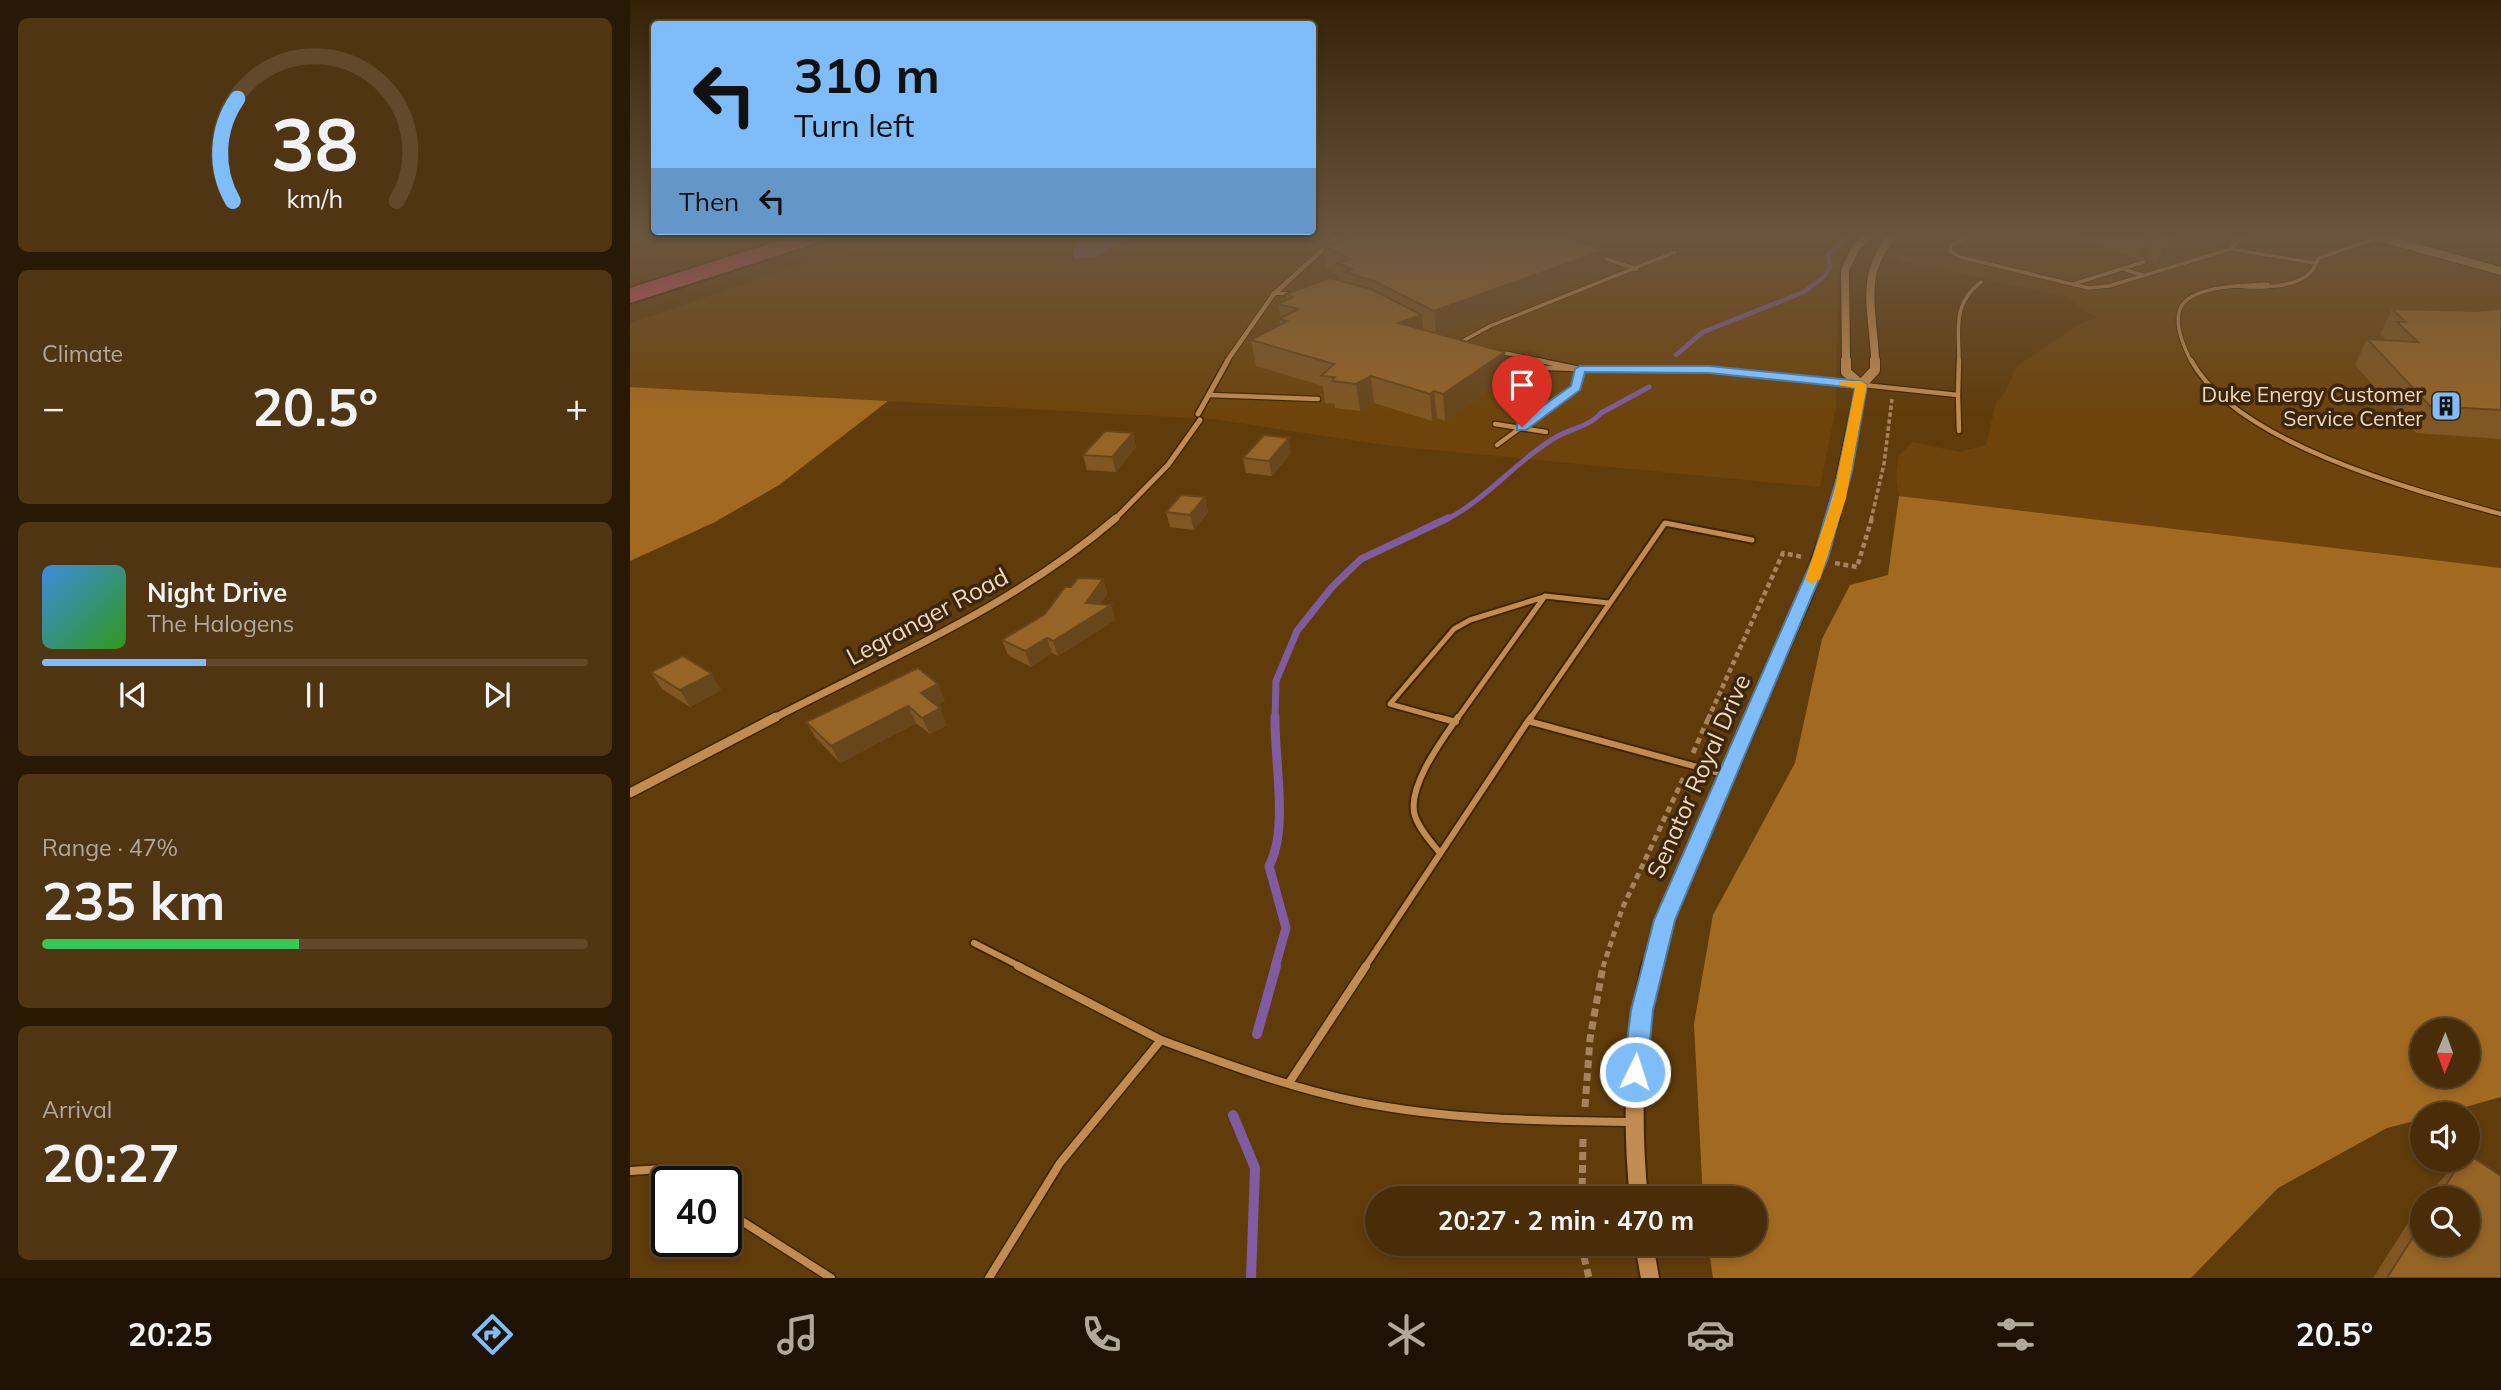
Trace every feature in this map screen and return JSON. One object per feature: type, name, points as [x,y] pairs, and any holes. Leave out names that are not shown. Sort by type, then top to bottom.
[{"type":"street","name":"Legranger Road","points":[[630,793],[957,624],[1060,564],[1134,504],[1199,417],[1242,332],[1272,294]]},
{"type":"street","points":[[1844,294],[1846,372],[1861,385]]},
{"type":"street","name":"Senator Royal Drive","points":[[1638,1186],[1634,1122],[1637,1040],[1653,955],[1673,897],[1820,558],[1844,480],[1861,385],[1875,370],[1870,294]]},
{"type":"street","points":[[1646,1256],[1650,1278]]},
{"type":"lane","points":[[1290,294],[1300,294]]},
{"type":"lane","points":[[1453,347],[1490,326],[1575,294]]},
{"type":"lane","points":[[1959,431],[1960,305],[1965,294]]},
{"type":"lane","points":[[2202,294],[2182,302],[2177,313],[2187,354],[2215,390],[2278,432],[2346,465],[2501,514]]},
{"type":"lane","points":[[1443,345],[1485,349],[1580,369]]},
{"type":"lane","points":[[1453,347],[1463,357],[1532,369],[1709,370],[1958,395]]},
{"type":"lane","points":[[1496,446],[1576,387],[1580,369]]},
{"type":"lane","points":[[1209,395],[1318,399]]},
{"type":"lane","points":[[1495,424],[1546,432]]},
{"type":"lane","points":[[1289,1083],[1440,853],[1665,523],[1752,540]]},
{"type":"lane","points":[[1456,722],[1390,704],[1454,629],[1469,620],[1545,596],[1609,603]]},
{"type":"lane","points":[[1440,853],[1414,819],[1413,800],[1428,763],[1545,596]]},
{"type":"lane","points":[[1528,722],[1727,775]]},
{"type":"lane","points":[[974,943],[1161,1040],[1325,1094],[1412,1110],[1517,1120],[1634,1122]]},
{"type":"lane","points":[[989,1278],[1060,1163],[1161,1040]]},
{"type":"lane","points":[[630,1171],[651,1170]]},
{"type":"lane","points":[[742,1221],[831,1278]]},
{"type":"path","points":[[1857,567],[1884,476],[1892,394]]},
{"type":"path","points":[[1693,754],[1783,553]]},
{"type":"path","points":[[1585,1094],[1590,1026],[1607,952],[1629,894],[1684,777]]},
{"type":"path","points":[[1582,1186],[1583,1150]]},
{"type":"path","points":[[1584,1256],[1589,1278]]},
{"type":"shaded area","points":[[716,294],[1838,294],[1836,407],[1820,487],[1392,446],[1212,419],[630,387],[630,323]]},
{"type":"shaded area","points":[[2051,294],[2501,294],[2501,568],[1899,496],[1896,476],[1899,455],[1913,442],[1959,452],[1986,445],[1996,403],[2005,392],[2017,366],[2080,324],[2096,318],[2066,297]]},
{"type":"shaded area","points":[[630,387],[888,401],[779,485],[715,522],[630,561]]},
{"type":"shaded area","points":[[1899,496],[2501,568],[2501,1097],[2480,1103],[2410,1102],[2410,1122],[2387,1128],[2278,1188],[2191,1278],[1713,1278],[1710,1256],[1767,1256],[1767,1186],[1702,1186],[1694,1024],[1713,915],[1795,763],[1822,639],[1850,585],[1888,575]]},
{"type":"building","points":[[1286,294],[1380,294],[1422,315],[1398,323],[1505,352],[1443,394],[1434,391],[1430,394],[1371,376],[1356,384],[1332,381],[1335,377],[1321,376],[1334,364],[1251,340],[1287,321],[1279,319],[1298,309],[1278,304],[1293,297]]},
{"type":"building","points":[[1399,294],[1483,294],[1434,311]]},
{"type":"building","points":[[2392,309],[2501,309],[2501,410],[2430,406],[2367,339],[2418,342],[2397,322],[2406,322]]},
{"type":"building","points":[[1105,431],[1133,433],[1112,457],[1083,455]]},
{"type":"building","points":[[1264,435],[1289,438],[1269,461],[1243,458]]},
{"type":"building","points":[[1181,495],[1205,497],[1190,515],[1166,512]]},
{"type":"building","points":[[1078,578],[1103,579],[1086,603],[1111,605],[1053,641],[1047,638],[1025,651],[1002,640],[1045,614],[1065,587],[1071,587]]},
{"type":"building","points":[[683,656],[712,674],[680,690],[651,672]]},
{"type":"building","points":[[918,668],[938,684],[921,693],[940,708],[922,718],[908,706],[831,746],[806,722]]},
{"type":"building","points":[[2480,1162],[2501,1176],[2501,1278],[2387,1278],[2410,1242],[2410,1256],[2480,1256],[2480,1186],[2445,1186],[2454,1172],[2480,1172]]},
{"type":"waterway","points":[[1676,355],[1703,332],[1800,294]]},
{"type":"waterway","points":[[1445,520],[1474,502],[1544,445],[1587,424],[1601,413],[1649,387]]},
{"type":"waterway","points":[[1275,719],[1276,681],[1297,631],[1332,587],[1361,559],[1448,518]]},
{"type":"waterway","points":[[1275,719],[1279,814],[1275,851],[1269,866],[1286,928],[1275,967]]},
{"type":"waterway","points":[[1257,1034],[1276,966]]},
{"type":"waterway","points":[[1233,1115],[1255,1168],[1251,1278]]},
{"type":"slow traffic","points":[[1812,579],[1835,516],[1861,385],[1843,383]]},
{"type":"place","name":"Duke Energy Customer Service Center","points":[[2446,406]]},
{"type":"route","points":[[1522,427],[1576,387],[1580,369],[1709,370],[1861,385],[1846,471],[1835,516],[1820,558],[1664,920],[1653,955],[1642,1010],[1635,1072]]}]
